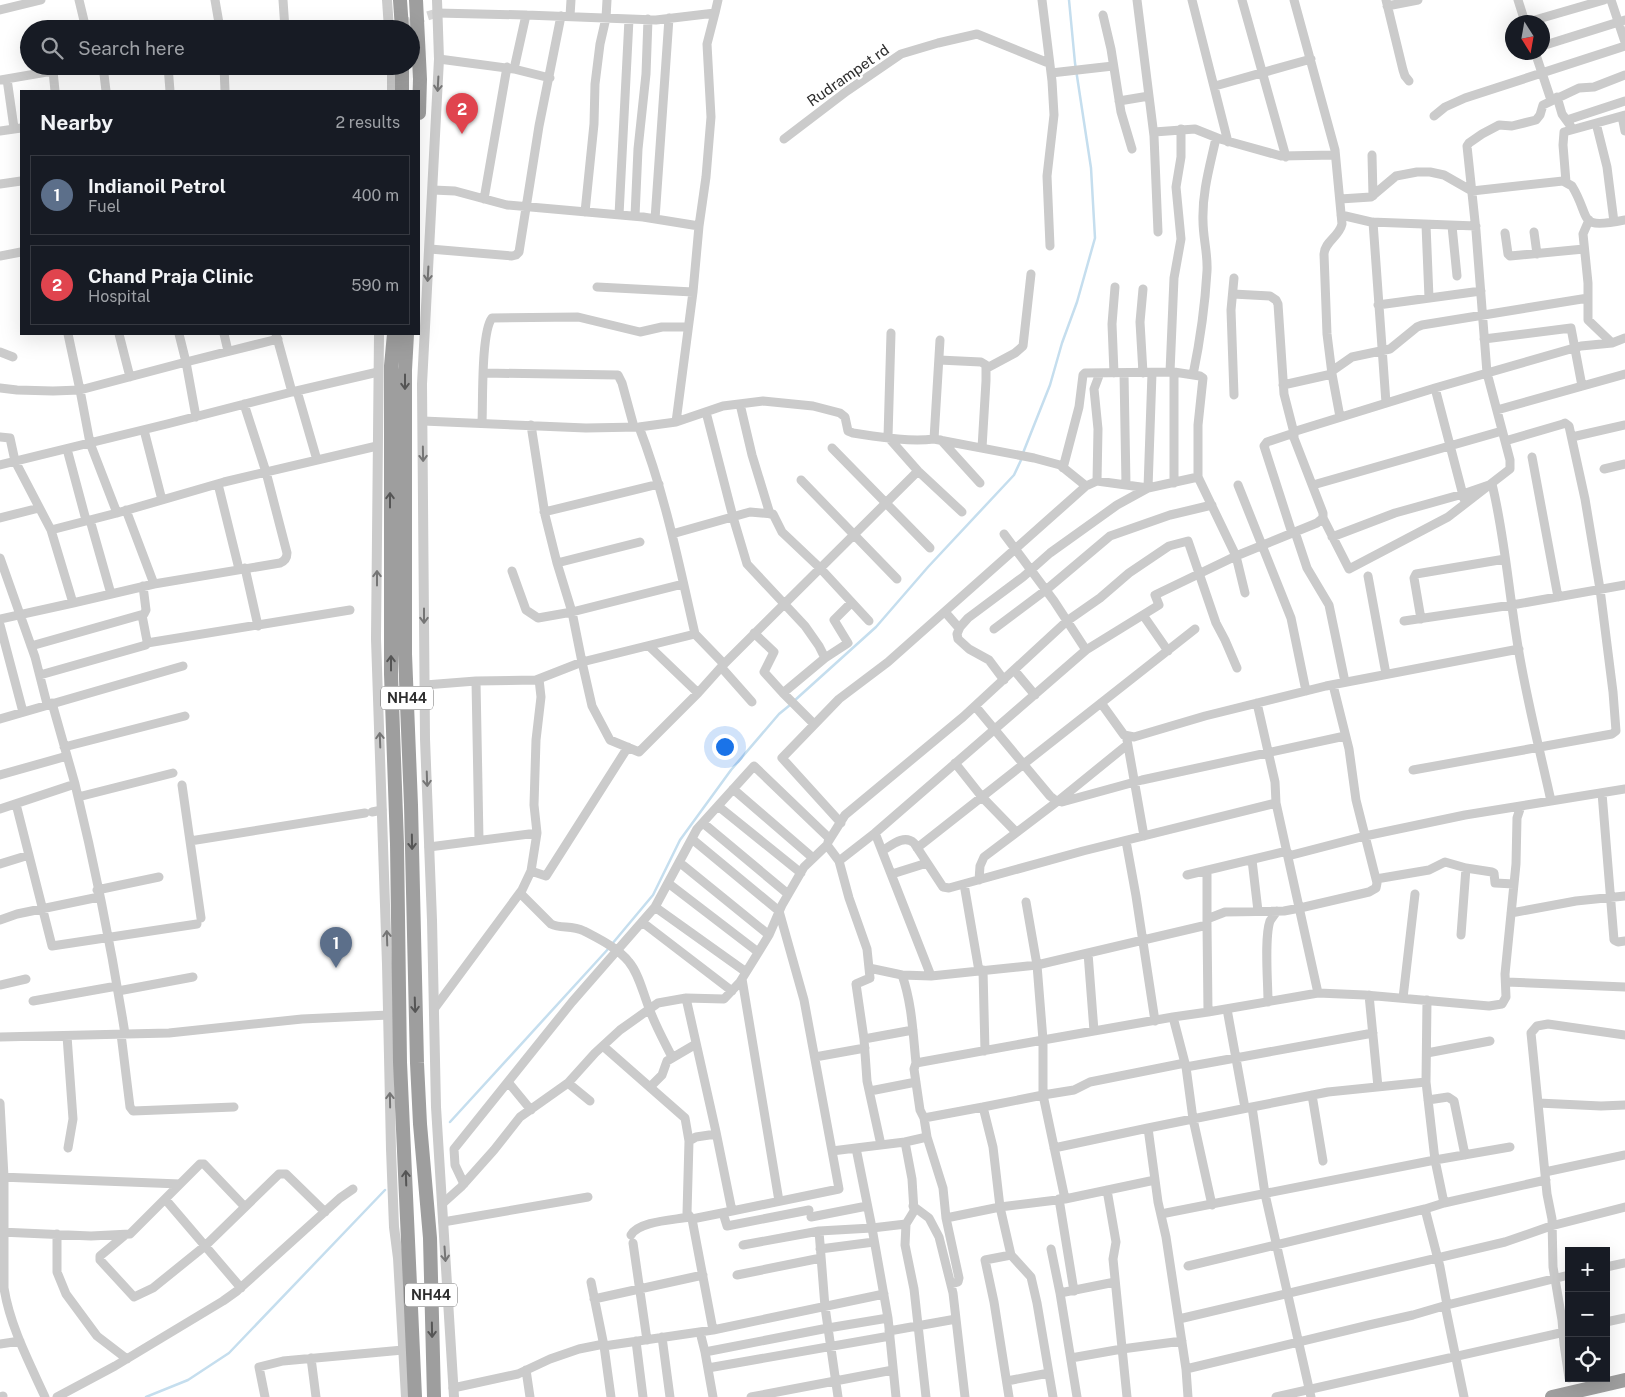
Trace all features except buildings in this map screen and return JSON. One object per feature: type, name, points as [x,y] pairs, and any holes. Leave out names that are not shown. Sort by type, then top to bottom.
[{"type":"highway","points":[[393,20],[400,0]]},
{"type":"highway","points":[[416,0],[417,20]]},
{"type":"highway","points":[[402,75],[402,90]]},
{"type":"highway","points":[[420,75],[420,90]]},
{"type":"highway","name":"NH44","points":[[394,335],[391,366],[390,512],[392,912],[415,1397]]},
{"type":"highway","name":"NH44","points":[[407,335],[405,370],[405,654],[412,805],[417,1063],[420,1124],[430,1238],[434,1397]]},
{"type":"highway","points":[[1552,1397],[1625,1380]]},
{"type":"highway","points":[[1592,1397],[1625,1390]]},
{"type":"street","points":[[0,10],[15,3],[41,0]]},
{"type":"street","points":[[79,0],[84,20]]},
{"type":"street","points":[[214,0],[218,20]]},
{"type":"street","points":[[283,0],[284,20]]},
{"type":"street","points":[[387,0],[389,20]]},
{"type":"street","points":[[437,0],[439,59],[422,384],[425,685],[436,1107],[454,1392],[526,1370],[550,1359],[578,1350],[712,1330],[884,1294]]},
{"type":"street","points":[[430,249],[516,255],[520,250],[539,126],[565,16],[571,0]]},
{"type":"street","points":[[585,212],[594,124],[595,84],[600,44],[606,18],[607,0]]},
{"type":"street","points":[[676,422],[706,177],[711,116],[707,44],[718,0]]},
{"type":"street","points":[[1042,0],[1054,115],[1047,176],[1050,246]]},
{"type":"street","points":[[1137,0],[1154,132],[1158,232]]},
{"type":"street","points":[[1192,0],[1228,142]]},
{"type":"street","points":[[1242,0],[1286,156]]},
{"type":"street","points":[[1294,0],[1336,155],[1341,215],[1340,230],[1326,246],[1324,254],[1327,334],[1340,417]]},
{"type":"street","points":[[1409,81],[1403,70],[1386,3],[1418,0]]},
{"type":"street","points":[[1518,0],[1524,15]]},
{"type":"street","points":[[1550,15],[1604,0]]},
{"type":"street","points":[[1611,0],[1622,21],[1625,42]]},
{"type":"street","points":[[438,13],[526,14],[629,19],[669,18],[715,13]]},
{"type":"street","points":[[484,199],[510,68],[526,14]]},
{"type":"street","points":[[1103,15],[1119,101],[1132,150]]},
{"type":"street","points":[[656,219],[669,18]]},
{"type":"street","points":[[619,215],[629,19]]},
{"type":"street","points":[[635,216],[638,149],[646,74],[648,19]]},
{"type":"street","points":[[1550,44],[1622,21]]},
{"type":"street","name":"Rudrampet rd","points":[[784,138],[901,54],[938,43],[977,34],[1046,62]]},
{"type":"street","points":[[1434,116],[1464,98],[1625,46]]},
{"type":"street","points":[[439,59],[510,68],[550,78]]},
{"type":"street","points":[[1215,86],[1311,59]]},
{"type":"street","points":[[1538,60],[1554,99],[1572,130]]},
{"type":"street","points":[[1051,73],[1113,66]]},
{"type":"street","points":[[0,131],[17,128],[4,79],[28,75]]},
{"type":"street","points":[[53,75],[55,90]]},
{"type":"street","points":[[104,75],[106,90]]},
{"type":"street","points":[[169,75],[170,90]]},
{"type":"street","points":[[224,75],[225,90]]},
{"type":"street","points":[[392,75],[392,90]]},
{"type":"street","points":[[1233,294],[1270,296],[1277,302],[1286,404],[1294,433],[1323,513],[1323,518],[1349,569],[1448,517],[1492,484],[1511,467],[1486,373],[1476,226],[1467,148],[1469,142],[1499,124],[1512,126],[1536,120],[1540,115],[1543,105],[1554,99],[1580,88],[1590,88],[1625,75]]},
{"type":"street","points":[[1119,101],[1149,96]]},
{"type":"street","points":[[1567,120],[1625,101]]},
{"type":"street","points":[[1566,182],[1564,132],[1624,116],[1625,131]]},
{"type":"street","points":[[1596,123],[1606,163],[1614,222]]},
{"type":"street","points":[[1174,483],[1172,372],[1174,281],[1181,239],[1176,187],[1181,157],[1181,129]]},
{"type":"street","points":[[1154,132],[1195,129],[1228,142],[1274,155],[1336,155]]},
{"type":"street","points":[[1194,375],[1202,326],[1207,270],[1203,228],[1204,193],[1216,138]]},
{"type":"street","points":[[1372,155],[1372,196]]},
{"type":"street","points":[[1340,199],[1367,198],[1401,174],[1417,172],[1444,175],[1472,191],[1566,182],[1572,186],[1588,220],[1601,224],[1625,220]]},
{"type":"street","points":[[0,184],[20,181]]},
{"type":"street","points":[[433,190],[455,191],[507,205],[635,216],[699,226]]},
{"type":"street","points":[[1341,215],[1372,222],[1476,226]]},
{"type":"street","points":[[1588,220],[1583,232],[1588,320],[1612,343]]},
{"type":"street","points":[[1372,222],[1386,403]]},
{"type":"street","points":[[1426,225],[1429,298]]},
{"type":"street","points":[[1452,226],[1457,276]]},
{"type":"street","points":[[1534,232],[1536,254]]},
{"type":"street","points":[[1506,233],[1509,255],[1584,249]]},
{"type":"street","points":[[0,256],[20,252]]},
{"type":"street","points":[[987,368],[1023,346],[1031,274]]},
{"type":"street","points":[[1234,278],[1232,338],[1234,395]]},
{"type":"street","points":[[597,288],[693,292]]},
{"type":"street","points":[[1114,373],[1112,324],[1115,288]]},
{"type":"street","points":[[1143,290],[1140,322],[1148,373],[1148,488]]},
{"type":"street","points":[[1378,305],[1481,291]]},
{"type":"street","points":[[1283,385],[1332,373],[1352,357],[1390,349],[1420,326],[1588,298]]},
{"type":"street","points":[[482,423],[484,350],[488,325],[491,319],[495,317],[578,317],[640,332],[662,327],[688,327]]},
{"type":"street","points":[[1484,339],[1570,327],[1576,348],[1582,386]]},
{"type":"street","points":[[891,333],[888,438],[918,471],[962,512]]},
{"type":"street","points":[[68,335],[90,443],[154,584]]},
{"type":"street","points":[[119,335],[130,377]]},
{"type":"street","points":[[178,335],[186,362],[196,417]]},
{"type":"street","points":[[224,335],[228,352]]},
{"type":"street","points":[[379,335],[373,812],[392,912],[389,1015],[391,1149],[394,1227],[398,1258],[406,1397]]},
{"type":"street","points":[[0,388],[53,391],[80,390],[228,352],[277,336],[317,460]]},
{"type":"street","points":[[1345,682],[1329,605],[1309,571],[1293,532],[1264,446],[1267,442],[1340,417],[1486,373],[1576,348],[1612,343],[1625,338]]},
{"type":"street","points":[[940,340],[938,360],[938,439],[980,482]]},
{"type":"street","points":[[0,352],[13,357]]},
{"type":"street","points":[[938,360],[981,362],[986,365],[982,448]]},
{"type":"street","points":[[0,465],[378,372]]},
{"type":"street","points":[[1063,468],[1079,406],[1083,375],[1086,372],[1172,372],[1200,376],[1203,380],[1198,425],[1198,478],[1236,556],[1245,593]]},
{"type":"street","points":[[484,373],[618,375],[636,427],[653,464],[672,534],[695,634],[752,702]]},
{"type":"street","points":[[1097,481],[1098,429],[1094,389],[1100,373]]},
{"type":"street","points":[[1124,373],[1126,485]]},
{"type":"street","points":[[1496,410],[1625,374]]},
{"type":"street","points":[[1435,388],[1466,504]]},
{"type":"street","points":[[423,421],[586,428],[636,427],[676,422],[723,406],[763,401],[813,406],[840,413],[845,417],[848,431],[853,434],[888,438],[938,439],[1034,458],[1060,465],[1086,486]]},
{"type":"street","points":[[0,619],[142,586],[280,563],[287,557],[266,472],[244,404]]},
{"type":"street","points":[[740,404],[754,463],[770,514]]},
{"type":"street","points":[[706,412],[747,564],[805,626],[825,658]]},
{"type":"street","points":[[1413,770],[1612,734],[1616,731],[1600,589],[1569,426],[1565,423],[1505,441]]},
{"type":"street","points":[[1572,437],[1625,425]]},
{"type":"street","points":[[532,426],[544,512],[572,612],[592,706],[610,740],[639,752],[754,633],[918,471]]},
{"type":"street","points":[[144,430],[162,500]]},
{"type":"street","points":[[1312,485],[1502,431]]},
{"type":"street","points":[[0,437],[10,438],[15,461],[51,530],[73,603]]},
{"type":"street","points":[[51,530],[218,484],[378,446]]},
{"type":"street","points":[[67,448],[111,594]]},
{"type":"street","points":[[832,448],[930,548]]},
{"type":"street","points":[[1532,457],[1558,597]]},
{"type":"street","points":[[1604,469],[1625,464]]},
{"type":"street","points":[[1004,680],[989,660],[958,639],[959,628],[968,618],[1031,570],[1050,553],[1117,505],[1148,488],[1198,478]]},
{"type":"street","points":[[801,480],[897,579]]},
{"type":"street","points":[[840,823],[782,758],[839,699],[888,662],[1086,486],[1097,481],[1148,488]]},
{"type":"street","points":[[218,484],[258,626]]},
{"type":"street","points":[[544,512],[658,484]]},
{"type":"street","points":[[1332,537],[1395,513],[1492,484]]},
{"type":"street","points":[[1492,484],[1519,649],[1551,801]]},
{"type":"street","points":[[1238,485],[1291,618],[1306,691]]},
{"type":"street","points":[[994,629],[1046,590],[1110,536],[1170,515],[1212,505]]},
{"type":"street","points":[[0,518],[39,508]]},
{"type":"street","points":[[672,534],[750,512],[773,514],[782,532],[820,568],[868,621]]},
{"type":"street","points":[[839,861],[875,833],[1086,650],[1159,605],[1155,595],[1236,556],[1316,523],[1323,518]]},
{"type":"street","points":[[1004,534],[1046,590],[1086,650]]},
{"type":"street","points":[[442,1204],[464,1184],[520,1117],[568,1083],[620,1030],[658,1003],[686,998],[724,999],[744,975],[769,935],[779,911],[804,867],[829,842],[846,815],[975,706],[1067,621],[1100,598],[1129,572],[1169,546],[1188,541],[1216,622],[1237,668]]},
{"type":"street","points":[[557,563],[640,542]]},
{"type":"street","points":[[1421,619],[1414,578],[1416,574],[1505,559]]},
{"type":"street","points":[[1,562],[66,751],[78,796],[117,988],[131,1110],[136,1112],[234,1106]]},
{"type":"street","points":[[512,571],[526,610],[538,618],[572,612],[684,584]]},
{"type":"street","points":[[1368,576],[1386,674]]},
{"type":"street","points":[[1404,621],[1512,605],[1625,585]]},
{"type":"street","points":[[31,646],[142,615],[146,610],[142,586]]},
{"type":"street","points":[[784,695],[825,658],[848,643],[834,620],[851,603]]},
{"type":"street","points":[[40,675],[143,646],[147,643],[350,610]]},
{"type":"street","points":[[945,612],[959,628]]},
{"type":"street","points":[[142,615],[147,643]]},
{"type":"street","points":[[1143,616],[1168,651]]},
{"type":"street","points":[[0,626],[23,712]]},
{"type":"street","points":[[917,848],[1195,629]]},
{"type":"street","points":[[754,633],[774,652],[764,672],[784,695],[814,724]]},
{"type":"street","points":[[425,685],[539,679],[582,662],[695,634]]},
{"type":"street","points":[[649,646],[698,693]]},
{"type":"street","points":[[979,880],[982,858],[1058,801],[1134,737],[1205,716],[1345,682],[1519,649]]},
{"type":"street","points":[[0,719],[183,666]]},
{"type":"street","points":[[1014,670],[1034,695]]},
{"type":"street","points":[[434,1009],[520,893],[531,871],[537,834],[534,805],[536,740],[541,697],[539,679]]},
{"type":"street","points":[[476,681],[479,840]]},
{"type":"street","points":[[869,968],[902,975],[931,976],[1037,965],[1142,940],[1207,922],[1225,912],[1277,911],[1300,908],[1370,892],[1376,888],[1376,879],[1356,800],[1350,755],[1332,685]]},
{"type":"street","points":[[1101,703],[1127,741],[1144,836]]},
{"type":"street","points":[[1257,703],[1276,792],[1276,803],[1318,993]]},
{"type":"street","points":[[975,706],[1050,796],[1058,801],[1065,802],[1134,782],[1345,736]]},
{"type":"street","points":[[0,775],[66,751],[185,716]]},
{"type":"street","points":[[531,871],[546,876],[628,747]]},
{"type":"street","points":[[955,763],[982,797],[1016,832]]},
{"type":"street","points":[[464,1184],[455,1166],[454,1149],[572,1002],[655,907],[697,829],[754,766],[829,842],[839,861],[849,898],[867,949],[870,978],[856,984],[870,1091],[881,1145]]},
{"type":"street","points":[[78,796],[173,773]]},
{"type":"street","points":[[0,809],[75,784]]},
{"type":"street","points":[[16,804],[52,946],[108,939],[199,921],[182,785]]},
{"type":"street","points":[[733,789],[814,858]]},
{"type":"street","points":[[1187,875],[1465,815],[1625,789]]},
{"type":"street","points":[[1602,792],[1614,940],[1618,942],[1625,941]]},
{"type":"street","points":[[882,851],[905,839],[910,840],[945,888],[952,888],[1144,836],[1276,803]]},
{"type":"street","points":[[718,806],[801,872]]},
{"type":"street","points":[[916,1063],[1318,993],[1369,995],[1489,1006],[1499,1005],[1505,1000],[1516,864],[1517,818],[1520,806]]},
{"type":"street","points":[[190,840],[373,812]]},
{"type":"street","points":[[703,823],[788,894]]},
{"type":"street","points":[[875,833],[931,976]]},
{"type":"street","points":[[429,847],[537,834]]},
{"type":"street","points":[[647,1340],[632,1239],[634,1230],[642,1226],[727,1212],[839,1189],[804,1000],[779,911],[692,839]]},
{"type":"street","points":[[1126,841],[1155,1021]]},
{"type":"street","points":[[0,864],[29,855]]},
{"type":"street","points":[[1252,860],[1258,912]]},
{"type":"street","points":[[679,862],[769,935]]},
{"type":"street","points":[[1376,879],[1429,870],[1445,862],[1494,873],[1494,881],[1496,883],[1514,884]]},
{"type":"street","points":[[892,874],[927,863]]},
{"type":"street","points":[[1461,935],[1466,868]]},
{"type":"street","points":[[1206,870],[1208,1012]]},
{"type":"street","points":[[0,920],[159,876]]},
{"type":"street","points":[[668,883],[758,952]]},
{"type":"street","points":[[964,884],[981,970],[985,1051]]},
{"type":"street","points":[[520,893],[551,924],[578,929],[603,942],[616,950],[631,966],[649,1010],[672,1057]]},
{"type":"street","points":[[1403,998],[1414,894]]},
{"type":"street","points":[[1511,913],[1576,901],[1625,896]]},
{"type":"street","points":[[1026,902],[1037,965],[1043,1040],[1043,1095],[1054,1148],[1074,1291]]},
{"type":"street","points":[[655,907],[744,975],[779,1201]]},
{"type":"street","points":[[1268,1002],[1268,929],[1277,911]]},
{"type":"street","points":[[642,922],[732,991]]},
{"type":"street","points":[[1088,953],[1094,1031]]},
{"type":"street","points":[[902,975],[913,1030],[916,1063],[914,1069],[920,1110],[944,1188],[946,1218],[960,1278],[958,1282],[951,1284]]},
{"type":"street","points":[[33,1001],[193,977]]},
{"type":"street","points":[[0,985],[26,979]]},
{"type":"street","points":[[1506,982],[1625,987]]},
{"type":"street","points":[[1369,995],[1378,1087]]},
{"type":"street","points":[[686,998],[716,1134],[727,1212],[725,1224],[728,1226],[867,1206]]},
{"type":"street","points":[[1427,1000],[1426,1082],[1435,1160],[1444,1203]]},
{"type":"street","points":[[1227,1009],[1236,1057],[1249,1107],[1286,1293],[1310,1393]]},
{"type":"street","points":[[0,1037],[169,1034],[302,1019],[389,1015]]},
{"type":"street","points":[[1174,1018],[1212,1205]]},
{"type":"street","points":[[1565,1327],[1554,1279],[1552,1220],[1545,1176],[1530,1036],[1534,1028],[1548,1024],[1625,1035]]},
{"type":"street","points":[[815,1057],[913,1030]]},
{"type":"street","points":[[924,1118],[1076,1089],[1090,1082],[1373,1033]]},
{"type":"street","points":[[67,1036],[73,1119],[68,1148]]},
{"type":"street","points":[[1427,1053],[1490,1041]]},
{"type":"street","points":[[650,1087],[661,1077],[664,1064],[672,1057],[696,1044]]},
{"type":"street","points":[[603,1046],[685,1118],[689,1141],[687,1213],[691,1218],[712,1330]]},
{"type":"street","points":[[508,1082],[530,1110]]},
{"type":"street","points":[[870,1091],[916,1082]]},
{"type":"street","points":[[1054,1148],[1312,1095],[1426,1082]]},
{"type":"street","points":[[568,1083],[590,1101]]},
{"type":"street","points":[[1312,1095],[1323,1161]]},
{"type":"street","points":[[1428,1100],[1448,1098],[1454,1101],[1465,1155]]},
{"type":"street","points":[[0,1103],[2,1284],[6,1302],[20,1341],[45,1397]]},
{"type":"street","points":[[1538,1103],[1601,1106],[1625,1105]]},
{"type":"street","points":[[983,1107],[993,1147],[1000,1207],[1011,1256],[1031,1277],[1052,1397]]},
{"type":"street","points":[[1148,1128],[1179,1319],[1188,1397]]},
{"type":"street","points":[[689,1141],[696,1137],[716,1134]]},
{"type":"street","points":[[832,1151],[905,1142],[927,1137]]},
{"type":"street","points":[[905,1142],[912,1179],[914,1211],[906,1224],[905,1244],[914,1289],[926,1397]]},
{"type":"street","points":[[1161,1214],[1510,1147]]},
{"type":"street","points":[[856,1148],[888,1318],[896,1397]]},
{"type":"street","points":[[1188,1266],[1425,1209],[1625,1155]]},
{"type":"street","points":[[2,1232],[91,1236],[130,1234],[200,1164],[204,1164],[245,1207]]},
{"type":"street","points":[[125,1234],[100,1256],[100,1260],[134,1297],[154,1288],[205,1246],[281,1173],[286,1174],[325,1212]]},
{"type":"street","points":[[2,1177],[180,1184]]},
{"type":"street","points":[[946,1218],[1000,1207],[1062,1199],[1155,1180]]},
{"type":"street","points":[[57,1397],[127,1359],[223,1301],[241,1288],[353,1189]]},
{"type":"street","points":[[1107,1190],[1116,1242],[1113,1259],[1127,1397]]},
{"type":"street","points":[[807,1196],[821,1254],[825,1307],[838,1397]]},
{"type":"street","points":[[443,1222],[588,1198]]},
{"type":"street","points":[[165,1199],[241,1288]]},
{"type":"street","points":[[913,1206],[928,1218],[939,1237],[951,1284],[965,1397]]},
{"type":"street","points":[[1179,1319],[1505,1242],[1551,1226],[1625,1207]]},
{"type":"street","points":[[1425,1209],[1438,1258],[1464,1397]]},
{"type":"street","points":[[743,1245],[816,1231],[906,1224]]},
{"type":"street","points":[[57,1234],[57,1272],[66,1294],[97,1336],[127,1359]]},
{"type":"street","points":[[737,1275],[874,1242]]},
{"type":"street","points":[[1051,1249],[1077,1397]]},
{"type":"street","points":[[1009,1397],[994,1302],[985,1260],[1011,1256]]},
{"type":"street","points":[[1610,1266],[1625,1263]]},
{"type":"street","points":[[594,1299],[703,1275]]},
{"type":"street","points":[[1186,1369],[1565,1277]]},
{"type":"street","points":[[591,1282],[604,1345],[611,1397]]},
{"type":"street","points":[[1060,1293],[1116,1282]]},
{"type":"street","points":[[705,1352],[888,1318]]},
{"type":"street","points":[[1610,1321],[1625,1318]]},
{"type":"street","points":[[708,1368],[831,1346],[956,1319]]},
{"type":"street","points":[[1276,1397],[1310,1393],[1455,1356],[1565,1331]]},
{"type":"street","points":[[700,1332],[713,1397]]},
{"type":"street","points":[[662,1337],[670,1397]]},
{"type":"street","points":[[0,1344],[20,1341]]},
{"type":"street","points":[[636,1342],[643,1397]]},
{"type":"street","points":[[1071,1358],[1122,1349],[1182,1342]]},
{"type":"street","points":[[265,1397],[259,1367],[283,1361],[403,1350]]},
{"type":"street","points":[[311,1358],[316,1397]]},
{"type":"street","points":[[526,1370],[530,1397]]},
{"type":"street","points":[[751,1397],[893,1370]]},
{"type":"street","points":[[1007,1382],[1049,1373]]},
{"type":"street","points":[[1570,1382],[1572,1392]]},
{"type":"waterway","points":[[1023,453],[1050,385],[1062,343],[1077,302],[1095,238],[1091,168],[1075,63],[1069,0]]},
{"type":"waterway","points":[[794,701],[876,627],[928,567],[1014,475],[1022,458]]},
{"type":"waterway","points":[[612,944],[653,895],[680,840],[731,770],[779,714],[790,705]]},
{"type":"waterway","points":[[450,1122],[609,948]]},
{"type":"waterway","points":[[146,1397],[188,1380],[229,1353],[385,1190]]},
{"type":"tunnel","points":[[415,20],[437,13]]},
{"type":"place","name":"Chand Praja Clinic","points":[[462,134]]},
{"type":"place","name":"Indianoil Petrol","points":[[336,968]]}]
